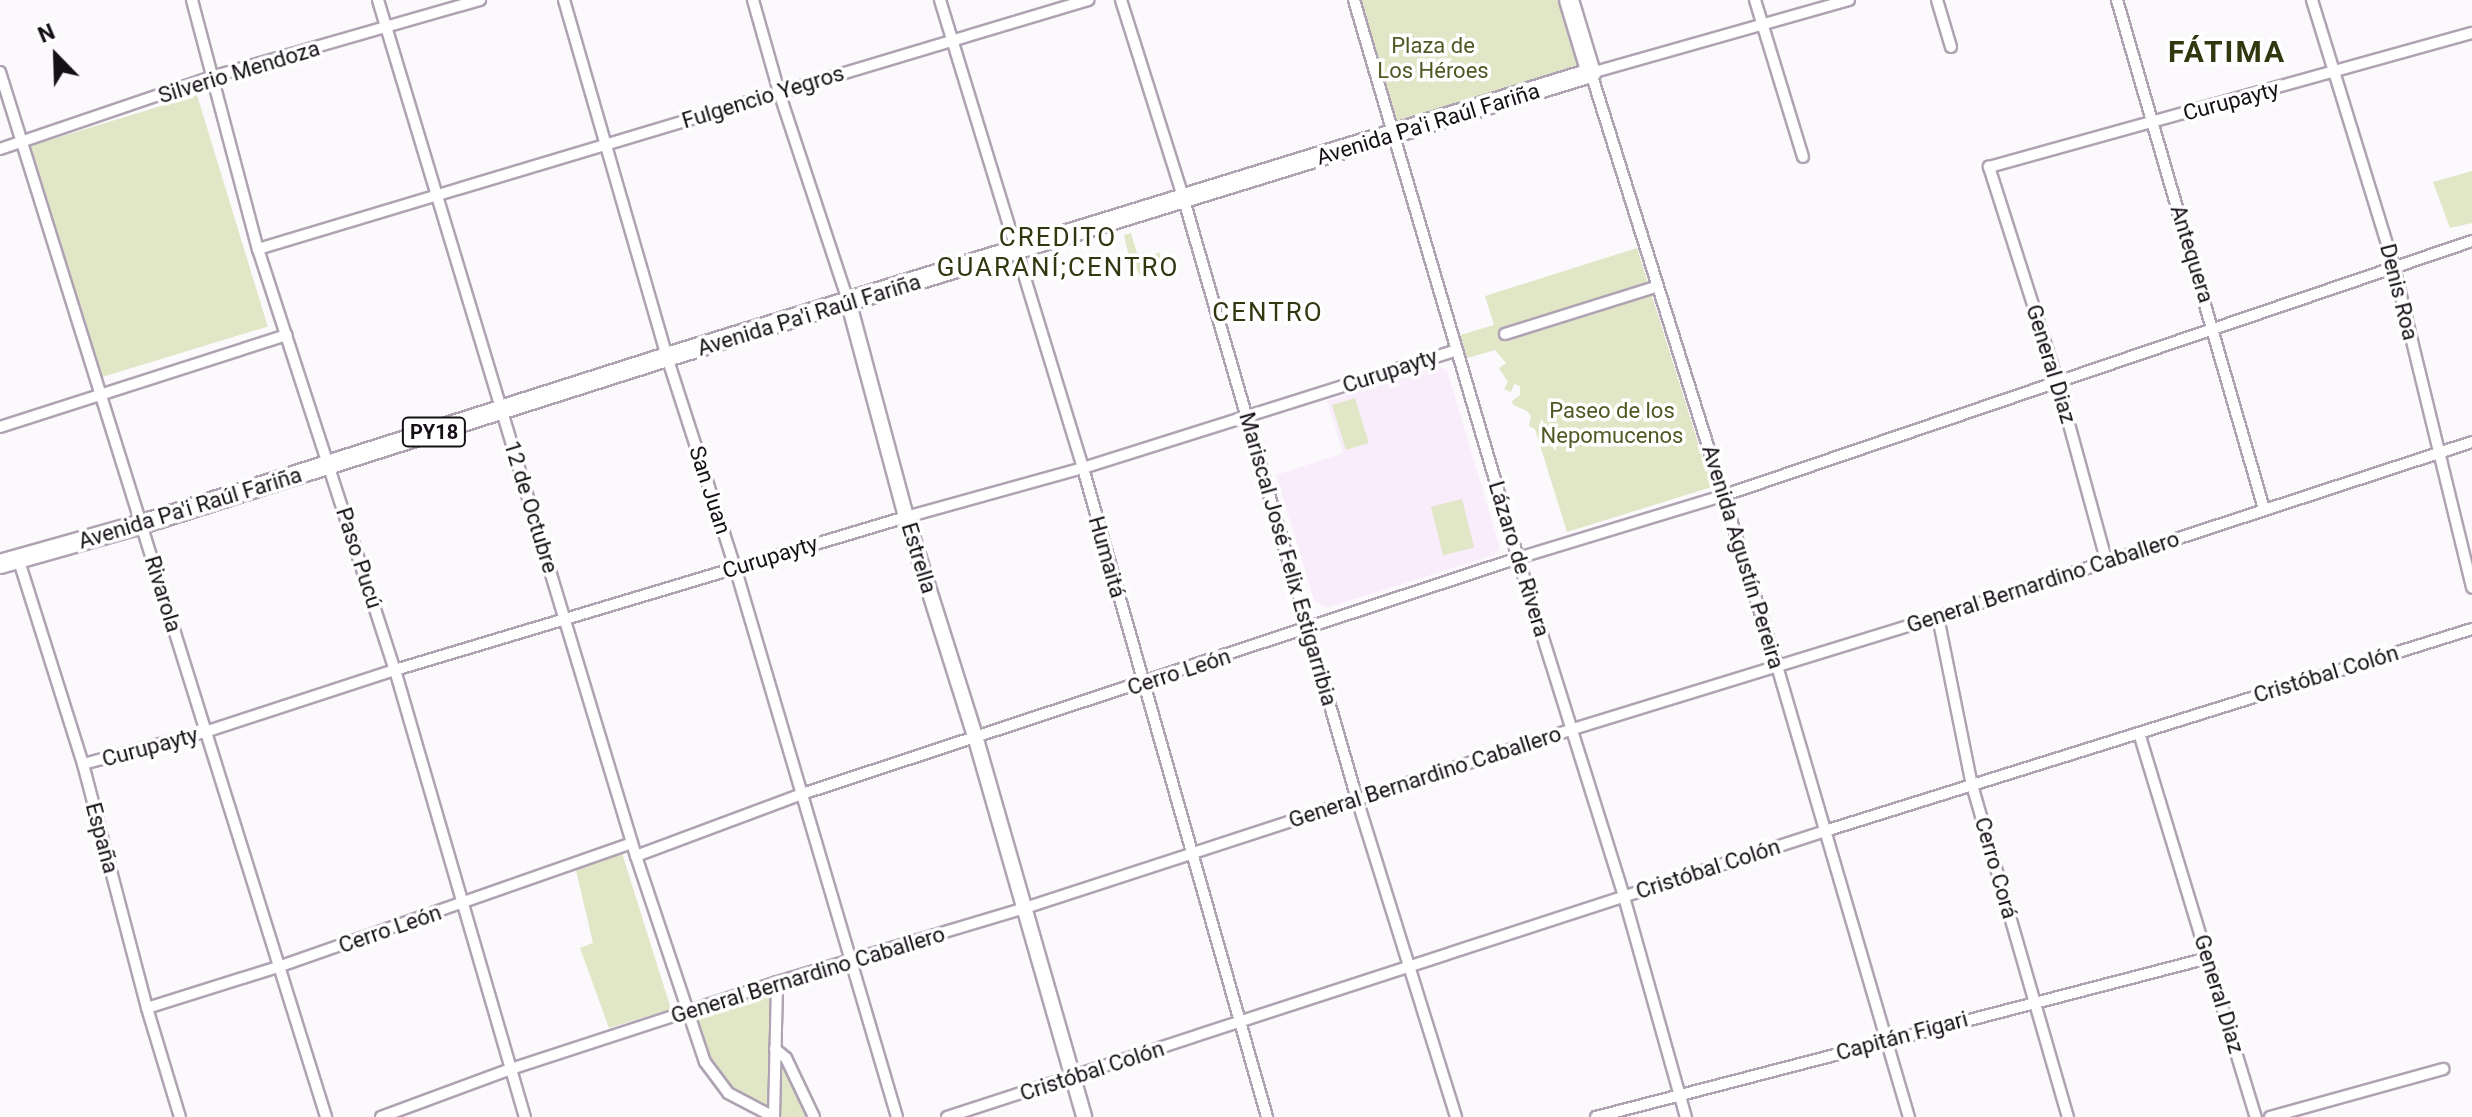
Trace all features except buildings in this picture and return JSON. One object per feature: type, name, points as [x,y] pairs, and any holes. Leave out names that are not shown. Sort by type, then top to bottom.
[{"type":"highway","name":"Avenida Agustín Pereira","points":[[1569,0],[1591,73]]},
{"type":"highway","name":"Avenida Pa'i Raúl Fariña","points":[[0,564],[142,524],[667,357],[849,304],[1591,73]]},
{"type":"main road","name":"Estrella","points":[[849,304],[906,517],[975,736],[1084,1117]]},
{"type":"street","name":"Paso Pucú","points":[[192,0],[258,249],[395,670],[525,1117]]},
{"type":"street","name":"12 de Octubre","points":[[378,0],[632,843],[688,1013],[714,1079],[728,1093],[774,1117],[775,1049]]},
{"type":"street","name":"Silverio Mendoza","points":[[0,149],[211,77],[480,0]]},
{"type":"street","name":"San Juan","points":[[564,0],[667,357],[735,567],[799,795],[897,1117]]},
{"type":"street","name":"Estrella","points":[[753,0],[779,92],[849,304]]},
{"type":"street","name":"Humaitá","points":[[940,0],[1083,468],[1267,1117]]},
{"type":"street","name":"Fulgencio Yegros","points":[[258,249],[1088,0]]},
{"type":"street","name":"Mariscal José Felix Estigarribia","points":[[1121,0],[1184,200],[1357,799],[1456,1117]]},
{"type":"street","name":"Lázaro de Rivera","points":[[1354,0],[1518,558],[1624,897],[1678,1098],[1686,1117]]},
{"type":"street","points":[[1755,0],[1803,157]]},
{"type":"street","name":"Avenida Pa'i Raúl Fariña","points":[[1591,73],[1849,0]]},
{"type":"street","points":[[1937,0],[1951,47]]},
{"type":"street","name":"Antequera","points":[[2117,0],[2264,509]]},
{"type":"street","name":"Denis Roa","points":[[2312,0],[2394,267],[2472,588]]},
{"type":"street","name":"Curupayty","points":[[1989,167],[2472,33]]},
{"type":"street","name":"Rivarola","points":[[0,72],[326,1117]]},
{"type":"street","name":"Avenida Agustín Pereira","points":[[1591,73],[1725,495],[1909,1117]]},
{"type":"street","name":"General Diaz","points":[[1989,167],[2057,380],[2107,563]]},
{"type":"street","points":[[2394,267],[2472,241]]},
{"type":"street","name":"Cerro León","points":[[636,856],[799,795],[975,736],[1143,685],[1518,558],[1725,495],[2394,267]]},
{"type":"street","points":[[1505,334],[1658,286]]},
{"type":"street","points":[[0,427],[287,335]]},
{"type":"street","name":"Curupayty","points":[[83,764],[205,732],[395,670],[735,567],[1083,468],[1457,350]]},
{"type":"street","name":"General Bernardino Caballero","points":[[381,1117],[511,1069],[777,982],[1025,908],[1573,729],[2107,563],[2472,442]]},
{"type":"street","name":"España","points":[[19,561],[83,764],[147,1008],[180,1117]]},
{"type":"street","name":"Cerro Corá","points":[[1938,617],[1972,785],[2068,1117]]},
{"type":"street","name":"Cristóbal Colón","points":[[947,1117],[1825,831],[2472,629]]},
{"type":"street","name":"General Diaz","points":[[2139,733],[2256,1117]]},
{"type":"street","name":"Cerro León","points":[[147,1008],[278,967],[632,843]]},
{"type":"street","name":"Capitán Figari","points":[[1596,1117],[1678,1098],[1886,1039],[2208,958]]},
{"type":"street","points":[[777,982],[775,1049],[786,1058],[814,1117]]},
{"type":"street","points":[[2270,1117],[2443,1069]]},
{"type":"shaded area","points":[[1439,366],[1447,370],[1500,548],[1494,555],[1326,608],[1314,600],[1276,475],[1343,453],[1327,401]]},
{"type":"green space","name":"Plaza de Los Héroes","points":[[1355,0],[1567,0],[1589,72],[1393,133]]},
{"type":"green space","points":[[197,95],[268,326],[91,381],[20,149]]},
{"type":"green space","points":[[2472,171],[2472,223],[2450,228],[2433,182]]},
{"type":"green space","points":[[1131,233],[1137,253],[1143,253],[1146,259],[1160,252],[1159,273],[1153,281],[1152,275],[1141,278],[1128,252],[1124,235]]},
{"type":"green space","name":"Paseo de los Nepomucenos","points":[[1637,248],[1712,487],[1567,532],[1535,429],[1529,426],[1531,416],[1513,405],[1512,401],[1520,395],[1520,386],[1514,384],[1511,392],[1504,389],[1508,382],[1499,368],[1506,363],[1495,350],[1467,358],[1460,335],[1494,325],[1485,296]]},
{"type":"green space","points":[[1355,398],[1369,443],[1346,450],[1332,405]]},
{"type":"green space","points":[[1462,499],[1474,548],[1443,555],[1431,507]]},
{"type":"green space","points":[[622,853],[671,1009],[609,1028],[580,948],[593,943],[576,870]]},
{"type":"green space","points":[[777,982],[775,1049],[814,1117],[774,1117],[714,1079],[688,1013]]},
{"type":"district","name":"FÁTIMA","points":[[2227,52]]},
{"type":"district","name":"CREDITO GUARANÍ;CENTRO","points":[[1058,253]]},
{"type":"district","name":"CENTRO","points":[[1268,313]]}]
